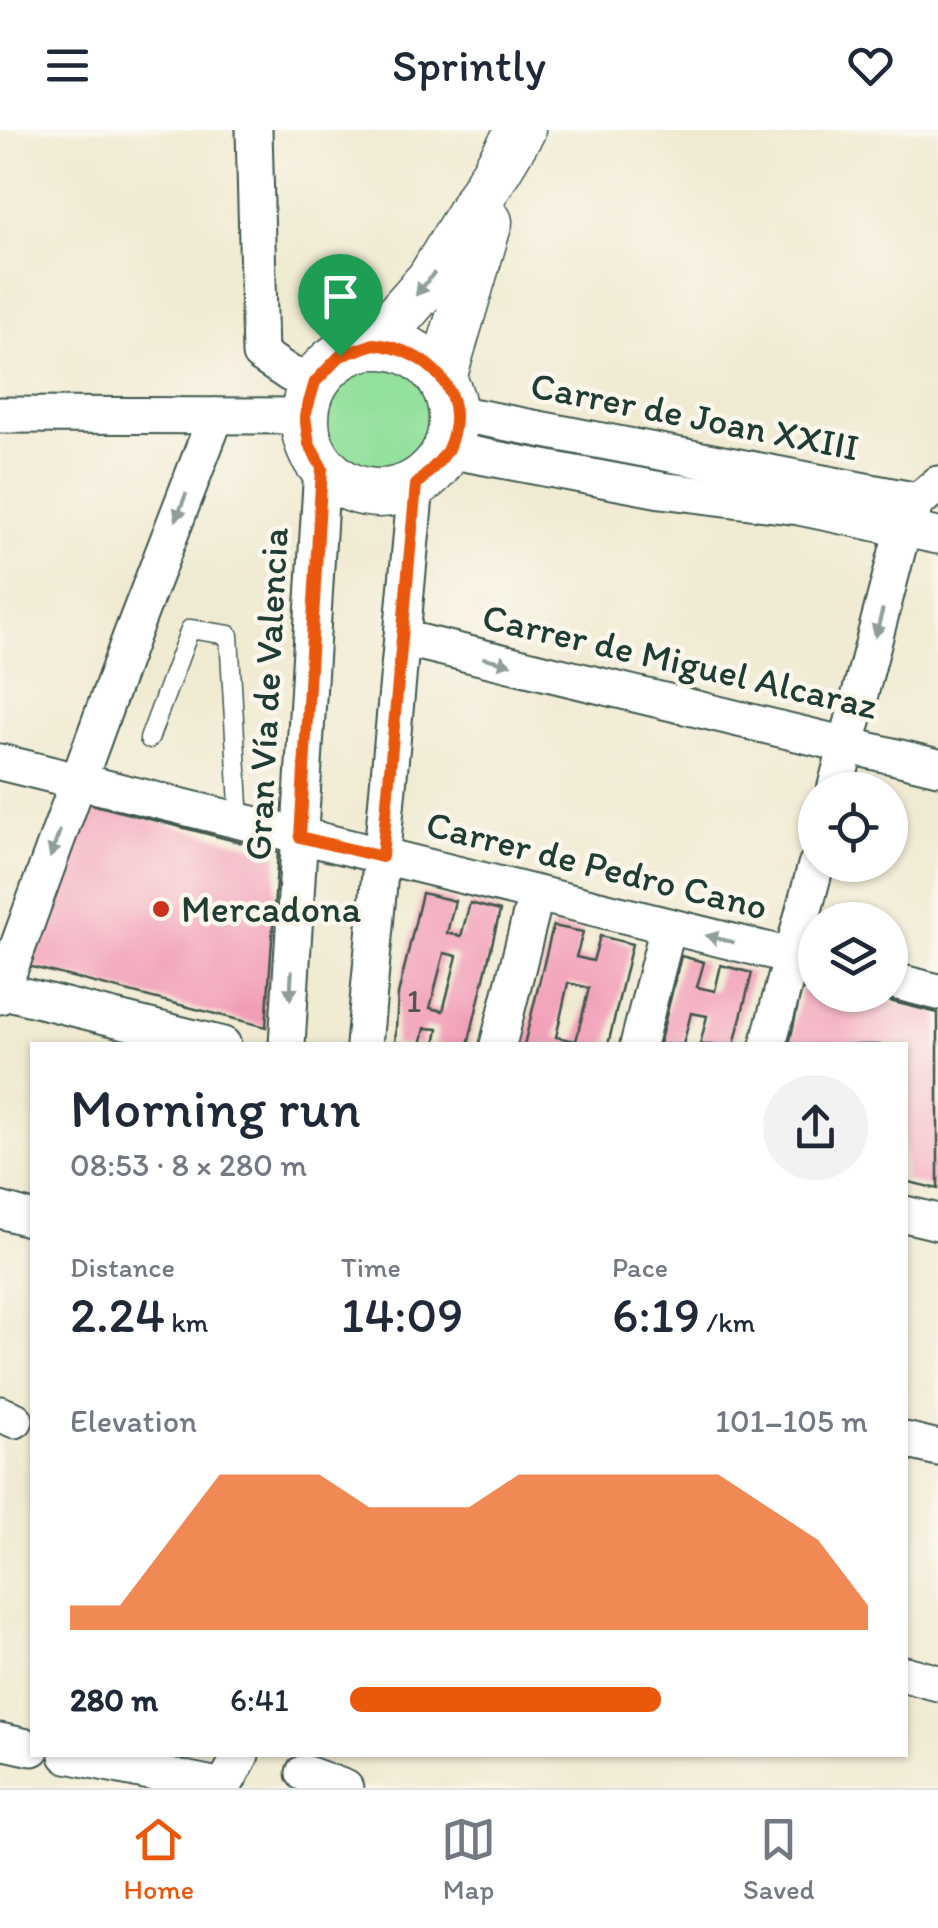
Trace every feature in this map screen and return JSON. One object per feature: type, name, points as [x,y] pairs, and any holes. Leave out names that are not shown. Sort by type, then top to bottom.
[{"type":"street","points":[[254,130],[260,354],[290,374],[310,399]]},
{"type":"street","points":[[374,344],[431,280],[518,136]]},
{"type":"street","points":[[364,1042],[416,485],[448,414],[471,271],[518,136]]},
{"type":"street","points":[[416,485],[383,494],[366,491],[350,488],[322,468],[309,444],[310,399],[340,356],[374,344],[400,347],[424,359],[448,414]]},
{"type":"street","points":[[0,415],[216,416],[310,399]]},
{"type":"street","name":"Carrer de Joan XXIII","points":[[448,414],[661,490],[800,508],[926,515]]},
{"type":"street","points":[[210,1042],[1,992],[216,416]]},
{"type":"street","name":"Gran Vía de Valencia","points":[[288,1042],[322,468]]},
{"type":"street","points":[[840,772],[926,515]]},
{"type":"street","name":"Carrer de Miguel Alcaraz","points":[[402,638],[938,767]]},
{"type":"street","name":"Carrer de Pedro Cano","points":[[0,762],[798,958]]},
{"type":"street","points":[[499,1042],[536,894]]},
{"type":"street","points":[[639,1042],[668,926]]},
{"type":"street","points":[[769,1042],[798,971]]},
{"type":"street","points":[[908,984],[938,992]]},
{"type":"street","points":[[0,1210],[30,1218]]},
{"type":"street","points":[[908,1215],[938,1222]]},
{"type":"street","points":[[908,1441],[938,1448]]},
{"type":"street","points":[[908,1675],[938,1682]]},
{"type":"street","points":[[0,1741],[30,1748]]},
{"type":"street","points":[[76,1757],[223,1788],[240,1757]]},
{"type":"street","points":[[299,1766],[345,1788]]},
{"type":"lane","points":[[149,738],[190,629],[229,634],[240,822]]},
{"type":"green space","points":[[378,360],[400,365],[420,377],[432,397],[437,419],[432,441],[420,461],[400,473],[378,478],[356,473],[336,461],[324,441],[319,419],[324,397],[336,377],[356,365]]},
{"type":"building","name":"Mercadona","points":[[87,803],[278,852],[266,1027],[28,966]]},
{"type":"building","points":[[422,893],[455,901],[447,933],[461,936],[470,903],[500,911],[469,1042],[436,1042],[438,1029],[425,1028],[422,1042],[395,1042],[398,995]],"holes":[[[444,953],[457,956],[443,1011],[430,1008]]]},
{"type":"building","points":[[553,926],[583,932],[576,957],[593,961],[600,936],[632,944],[609,1042],[525,1042]],"holes":[[[568,983],[589,988],[576,1041],[556,1037]]]},
{"type":"building","points":[[681,956],[704,962],[697,987],[715,991],[721,965],[752,973],[735,1042],[701,1042],[707,1016],[691,1013],[684,1042],[660,1042]]},
{"type":"building","points":[[798,1004],[798,1012],[908,1012],[908,1006],[938,1013],[938,1189],[908,1182],[908,1042],[790,1042]]},
{"type":"place","name":"Mercadona","points":[[161,909]]},
{"type":"route","points":[[374,344],[400,347],[424,359],[442,378],[455,414],[448,450],[416,485],[382,857],[300,837],[322,468],[309,444],[305,416],[315,382],[340,356],[374,344]]}]
